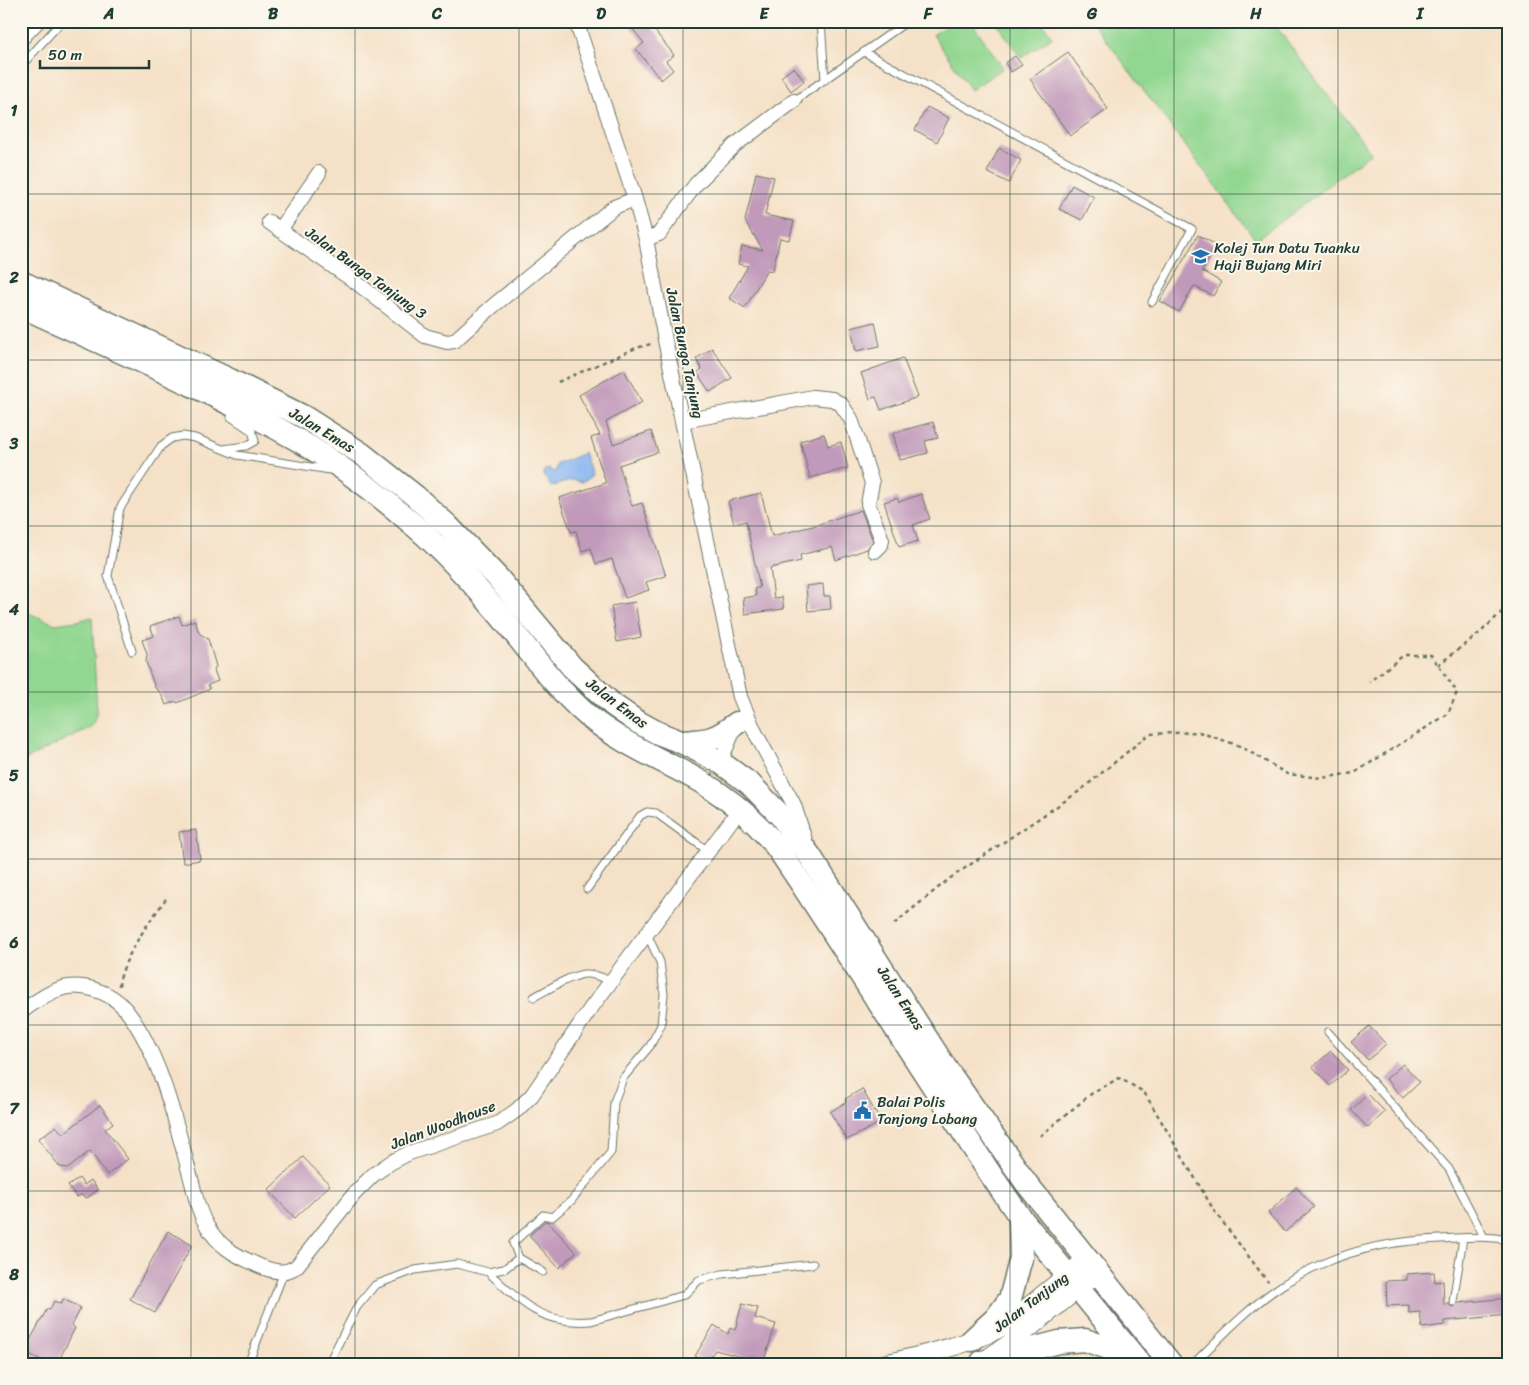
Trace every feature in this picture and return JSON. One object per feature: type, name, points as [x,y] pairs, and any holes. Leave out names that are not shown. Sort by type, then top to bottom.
[{"type":"main road","name":"Jalan Emas","points":[[21,282],[255,392],[304,417],[362,454],[415,496],[448,526],[497,577],[572,667],[592,686],[636,721],[720,762],[750,784],[780,815],[810,856],[945,1067],[1027,1184],[1171,1364]]},
{"type":"main road","name":"Jalan Emas","points":[[21,306],[241,410],[298,440],[349,475],[384,500],[444,553],[494,608],[546,672],[589,717],[634,746],[704,784],[740,809],[771,840],[799,880],[988,1172],[1020,1217],[1137,1360]]},
{"type":"main road","points":[[681,742],[709,740],[737,723]]},
{"type":"main road","points":[[720,762],[717,771],[720,785],[740,809]]},
{"type":"main road","points":[[972,1340],[996,1318],[1010,1299],[1022,1258],[1020,1217]]},
{"type":"main road","points":[[978,1363],[1059,1342],[1085,1340],[1137,1360]]},
{"type":"street","points":[[21,39],[38,21]]},
{"type":"street","name":"Jalan Bunga Tanjung","points":[[576,21],[635,199],[646,239],[665,340],[740,697]]},
{"type":"street","points":[[646,239],[659,234],[696,184],[735,145],[794,101]]},
{"type":"street","name":"Jalan Bunga Tanjung 3","points":[[319,173],[274,226],[357,283],[425,336],[447,342],[454,341],[493,306],[614,207],[635,199]]},
{"type":"street","points":[[683,421],[813,397],[832,399],[841,404],[851,419],[872,483],[868,504],[882,540],[881,545],[875,551]]},
{"type":"street","points":[[720,762],[737,723],[740,697]]},
{"type":"street","points":[[740,697],[754,730],[794,805],[810,856]]},
{"type":"street","name":"Jalan Woodhouse","points":[[284,1272],[296,1267],[355,1192],[373,1175],[409,1153],[498,1124],[517,1110],[532,1095],[591,1008],[740,809]]},
{"type":"street","points":[[21,1012],[57,990],[70,987],[94,990],[106,995],[125,1009],[146,1044],[165,1088],[194,1192],[205,1224],[215,1239],[237,1256],[261,1267],[284,1272]]},
{"type":"street","name":"Jalan Tanjung","points":[[978,1363],[1012,1342],[1093,1265]]},
{"type":"street","name":"Jalan Tanjung","points":[[884,1364],[972,1340],[990,1333],[1006,1325],[1073,1282]]},
{"type":"lane","points":[[21,66],[62,21]]},
{"type":"lane","points":[[821,21],[825,80]]},
{"type":"lane","points":[[794,101],[908,21]]},
{"type":"lane","points":[[864,52],[1192,230],[1152,302]]},
{"type":"lane","points":[[128,355],[176,386]]},
{"type":"lane","points":[[222,412],[252,431],[255,441],[246,446],[223,449]]},
{"type":"lane","points":[[132,651],[108,576],[120,508],[161,446],[172,438],[184,436],[237,455],[317,467],[349,475]]},
{"type":"lane","points":[[587,889],[640,816],[647,812],[656,813],[708,851]]},
{"type":"lane","points":[[544,1272],[519,1258],[513,1243],[543,1215],[552,1217],[571,1201],[610,1152],[614,1102],[623,1078],[650,1046],[661,1025],[664,994],[660,962],[646,934]]},
{"type":"lane","points":[[534,997],[584,974],[595,975],[611,981]]},
{"type":"lane","points":[[1328,1032],[1449,1169],[1484,1237]]},
{"type":"lane","points":[[1193,1364],[1243,1316],[1274,1290],[1301,1274],[1341,1255],[1415,1240],[1484,1237],[1508,1240]]},
{"type":"lane","points":[[1453,1302],[1463,1238]]},
{"type":"lane","points":[[328,1364],[357,1307],[375,1284],[415,1270],[457,1264],[488,1272],[504,1269],[519,1258]]},
{"type":"lane","points":[[488,1272],[524,1305],[550,1318],[575,1322],[591,1321],[684,1295],[699,1280],[722,1274],[813,1264]]},
{"type":"lane","points":[[248,1364],[284,1272]]},
{"type":"path","points":[[558,382],[636,348],[665,340]]},
{"type":"path","points":[[1438,666],[1482,631],[1508,606]]},
{"type":"path","points":[[894,924],[949,880],[1081,790],[1149,734],[1199,732],[1240,746],[1287,774],[1321,778],[1354,773],[1448,714],[1457,692],[1431,655],[1404,655],[1369,682]]},
{"type":"path","points":[[125,1009],[119,984],[125,963],[152,917],[166,899]]},
{"type":"path","points":[[1040,1136],[1091,1094],[1119,1078],[1144,1092],[1215,1212],[1274,1290]]},
{"type":"green space","points":[[953,21],[971,21],[1003,68],[971,90],[933,35]]},
{"type":"green space","points":[[995,21],[1041,21],[1052,37],[1021,58]]},
{"type":"green space","points":[[1092,21],[1272,21],[1371,153],[1256,240]]},
{"type":"green space","points":[[21,610],[55,624],[92,617],[97,712],[92,726],[21,762]]},
{"type":"water","points":[[584,453],[592,474],[583,482],[572,480],[551,487],[543,476],[545,470],[550,469],[555,472],[558,464]]},
{"type":"building","points":[[626,21],[647,21],[674,55],[666,61],[673,70],[661,80],[636,49],[644,43]]},
{"type":"building","points":[[1068,52],[1108,109],[1070,136],[1030,79]]},
{"type":"building","points":[[1015,56],[1022,65],[1011,72],[1005,63]]},
{"type":"building","points":[[794,67],[804,81],[791,91],[781,77]]},
{"type":"building","points":[[927,107],[949,118],[937,142],[915,130]]},
{"type":"building","points":[[999,148],[1021,160],[1009,183],[987,172]]},
{"type":"building","points":[[756,173],[774,177],[765,215],[794,221],[789,240],[780,238],[773,271],[767,270],[745,308],[729,298],[748,266],[738,264],[742,246],[763,250],[745,221]]},
{"type":"building","points":[[1072,185],[1094,197],[1082,220],[1059,209]]},
{"type":"building","points":[[1198,235],[1216,245],[1202,271],[1221,282],[1213,296],[1194,286],[1179,312],[1160,301]]},
{"type":"building","points":[[875,322],[880,346],[856,351],[851,328]]},
{"type":"building","points":[[712,348],[732,378],[710,392],[697,373],[702,369],[696,359]]},
{"type":"building","points":[[903,358],[918,397],[881,410],[876,397],[870,399],[861,373]]},
{"type":"building","points":[[624,370],[642,402],[606,422],[613,444],[651,431],[658,452],[619,465],[632,506],[642,503],[666,576],[646,582],[649,590],[625,598],[612,559],[596,564],[591,548],[582,551],[576,531],[571,532],[559,498],[606,483],[591,438],[600,435],[579,395]]},
{"type":"building","points":[[933,422],[938,438],[925,441],[928,453],[900,460],[893,433]]},
{"type":"building","points":[[824,434],[828,446],[841,442],[848,468],[810,478],[800,441]]},
{"type":"building","points":[[761,493],[772,536],[813,526],[861,510],[873,541],[867,549],[836,560],[832,547],[800,555],[801,561],[770,568],[774,598],[782,597],[784,609],[745,614],[743,598],[756,596],[755,588],[760,588],[746,521],[734,524],[728,501]]},
{"type":"building","points":[[921,494],[930,519],[913,525],[918,541],[899,547],[884,502],[897,498],[899,502]]},
{"type":"building","points":[[823,584],[824,596],[830,596],[831,609],[808,611],[806,586]]},
{"type":"building","points":[[635,602],[641,637],[617,642],[611,606]]},
{"type":"building","points":[[179,616],[182,625],[195,620],[199,633],[208,639],[216,666],[214,670],[218,681],[208,685],[210,689],[177,703],[176,701],[166,705],[161,693],[155,688],[146,662],[147,654],[142,640],[154,636],[150,626]]},
{"type":"building","points":[[196,830],[200,860],[183,863],[179,832]]},
{"type":"building","points":[[1369,1026],[1386,1044],[1368,1060],[1351,1042]]},
{"type":"building","points":[[1331,1051],[1348,1070],[1330,1086],[1313,1067]]},
{"type":"building","points":[[1403,1064],[1420,1082],[1403,1098],[1386,1079]]},
{"type":"building","points":[[862,1089],[881,1122],[847,1140],[830,1112],[846,1102],[845,1099]]},
{"type":"building","points":[[1368,1094],[1385,1112],[1368,1128],[1351,1110]]},
{"type":"building","points":[[100,1105],[113,1123],[105,1129],[128,1159],[107,1175],[90,1151],[69,1168],[60,1167],[38,1139],[56,1126],[63,1134]]},
{"type":"building","points":[[303,1157],[330,1185],[295,1218],[268,1190]]},
{"type":"building","points":[[79,1178],[84,1185],[91,1180],[98,1190],[87,1198],[81,1195],[77,1197],[68,1186]]},
{"type":"building","points":[[1296,1187],[1314,1207],[1285,1232],[1268,1213]]},
{"type":"building","points":[[545,1221],[576,1252],[559,1268],[529,1236]]},
{"type":"building","points":[[168,1231],[192,1245],[155,1313],[130,1299]]},
{"type":"building","points":[[1434,1272],[1435,1282],[1443,1281],[1444,1305],[1448,1304],[1453,1307],[1458,1303],[1508,1298],[1508,1315],[1445,1321],[1445,1325],[1422,1328],[1420,1312],[1409,1313],[1409,1305],[1387,1306],[1386,1281],[1407,1280],[1407,1274]]},
{"type":"building","points":[[63,1299],[81,1308],[72,1325],[75,1328],[57,1364],[49,1364],[29,1354],[24,1364],[21,1364],[21,1338],[29,1342],[47,1309],[50,1310],[54,1301],[61,1304]]},
{"type":"building","points":[[742,1304],[758,1308],[755,1318],[776,1324],[764,1360],[751,1356],[750,1359],[715,1350],[706,1363],[695,1356],[714,1325],[728,1334],[730,1328],[735,1330]]},
{"type":"place","name":"Kolej Tun Datu Tuanku Haji Bujang Miri","points":[[1200,257]]},
{"type":"place","name":"Balai Polis Tanjong Lobang","points":[[863,1111]]}]
